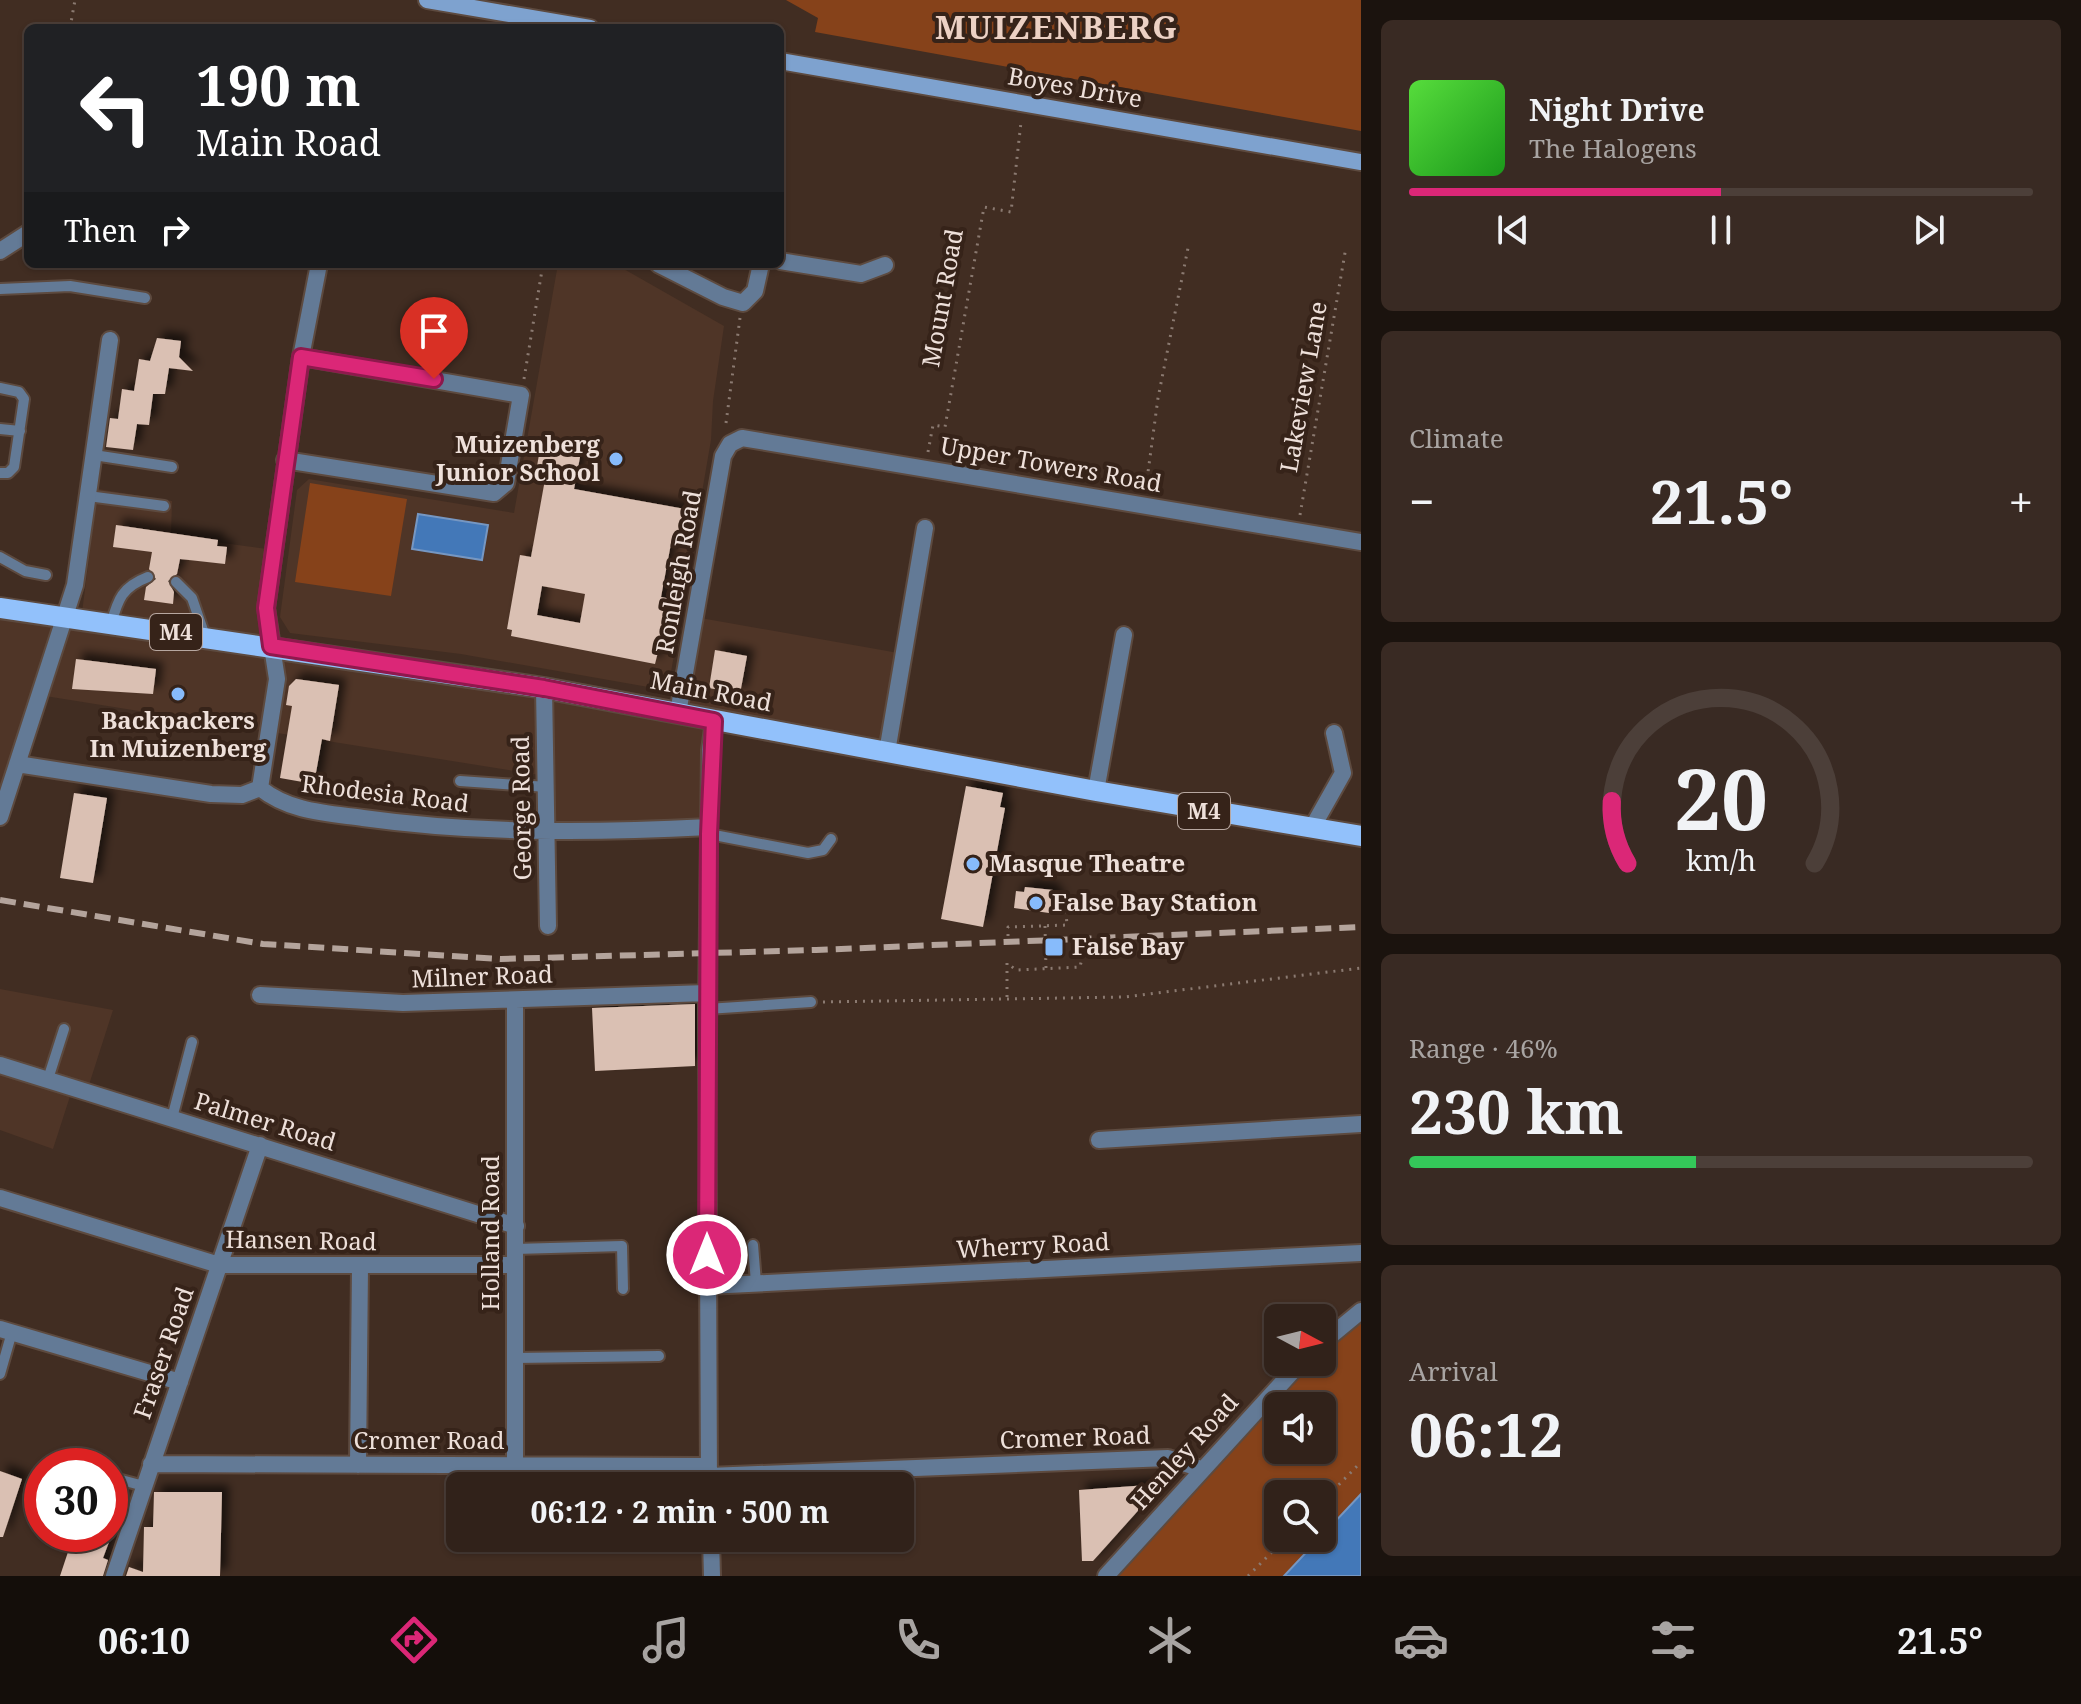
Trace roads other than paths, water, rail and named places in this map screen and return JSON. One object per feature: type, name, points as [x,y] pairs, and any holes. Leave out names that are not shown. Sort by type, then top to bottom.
[{"type":"main road","points":[[427,0],[567,24]]},
{"type":"main road","name":"Boyes Drive","points":[[784,62],[1361,162]]},
{"type":"main road","name":"Main Road","points":[[0,608],[544,688],[887,752],[1032,786],[1067,792],[1096,791],[1361,836]]},
{"type":"street","points":[[0,251],[24,236]]},
{"type":"street","points":[[784,262],[861,274],[885,265]]},
{"type":"street","points":[[17,764],[211,794],[242,795],[260,788],[276,691],[266,608],[285,460],[318,268]]},
{"type":"street","points":[[666,268],[723,297],[743,303],[755,291],[760,268]]},
{"type":"street","points":[[0,817],[75,585],[110,340]]},
{"type":"street","points":[[285,460],[494,493],[506,483],[521,395],[301,357]]},
{"type":"street","name":"Upper Towers Road","points":[[733,441],[747,438],[1361,542]]},
{"type":"street","name":"Ronleigh Road","points":[[678,713],[723,456],[733,441]]},
{"type":"street","points":[[887,752],[925,528]]},
{"type":"street","points":[[1096,791],[1124,635]]},
{"type":"street","name":"George Road","points":[[544,688],[548,926]]},
{"type":"street","points":[[709,1472],[707,1001],[714,721]]},
{"type":"street","points":[[1312,828],[1343,773],[1334,733]]},
{"type":"street","name":"Rhodesia Road","points":[[260,788],[274,799],[297,808],[440,829],[709,831]]},
{"type":"street","name":"Milner Road","points":[[260,995],[403,1003],[707,1001]]},
{"type":"street","name":"Holland Road","points":[[515,1001],[515,1464]]},
{"type":"street","name":"Palmer Road","points":[[0,1065],[516,1226]]},
{"type":"street","points":[[1099,1140],[1361,1124]]},
{"type":"street","name":"Fraser Road","points":[[114,1576],[260,1145]]},
{"type":"street","name":"Hansen Road","points":[[0,1198],[219,1265],[360,1266],[515,1257]]},
{"type":"street","name":"Wherry Road","points":[[707,1286],[1361,1253]]},
{"type":"street","points":[[358,1465],[360,1266]]},
{"type":"street","points":[[1336,1332],[1361,1311]]},
{"type":"street","points":[[6,1331],[180,1382]]},
{"type":"street","name":"Henley Road","points":[[1106,1576],[1288,1376]]},
{"type":"street","name":"Cromer Road","points":[[811,1472],[1168,1458],[1201,1469]]},
{"type":"street","name":"Cromer Road","points":[[151,1464],[515,1464],[644,1472]]},
{"type":"street","points":[[711,1552],[712,1576]]},
{"type":"lane","points":[[0,289],[70,286],[145,298]]},
{"type":"lane","points":[[0,388],[15,390],[23,396],[14,467],[8,473],[0,473]]},
{"type":"lane","points":[[0,429],[20,431]]},
{"type":"lane","points":[[94,455],[172,467]]},
{"type":"lane","points":[[88,496],[164,506]]},
{"type":"lane","points":[[0,557],[25,571],[46,575]]},
{"type":"lane","points":[[111,624],[119,596],[130,584],[148,577]]},
{"type":"lane","points":[[176,582],[192,598],[205,636]]},
{"type":"lane","points":[[460,781],[547,787]]},
{"type":"lane","points":[[709,831],[808,853],[823,850],[831,839]]},
{"type":"lane","points":[[707,1001],[811,1002]]},
{"type":"lane","points":[[48,1079],[64,1029]]},
{"type":"lane","points":[[172,1118],[192,1042]]},
{"type":"lane","points":[[753,1245],[756,1283]]},
{"type":"lane","points":[[515,1257],[622,1246],[623,1289]]},
{"type":"lane","points":[[0,1374],[6,1331]]},
{"type":"lane","points":[[515,1358],[659,1356]]},
{"type":"lane","points":[[128,1482],[144,1486]]},
{"type":"water","points":[[418,514],[488,525],[482,560],[412,549]]},
{"type":"water","points":[[1361,1494],[1361,1576],[1284,1576],[1307,1552],[1336,1552],[1336,1521]]},
{"type":"railway","points":[[0,900],[263,944],[501,959],[816,950],[1361,927]]},
{"type":"place","name":"Muizenberg Junior School","points":[[616,459]]},
{"type":"place","name":"Backpackers In Muizenberg","points":[[178,694]]},
{"type":"place","name":"Masque Theatre","points":[[973,864]]},
{"type":"place","name":"False Bay Station","points":[[1036,903]]},
{"type":"place","name":"False Bay","points":[[1054,947]]},
{"type":"district","name":"MUIZENBERG","points":[[1057,28]]}]
